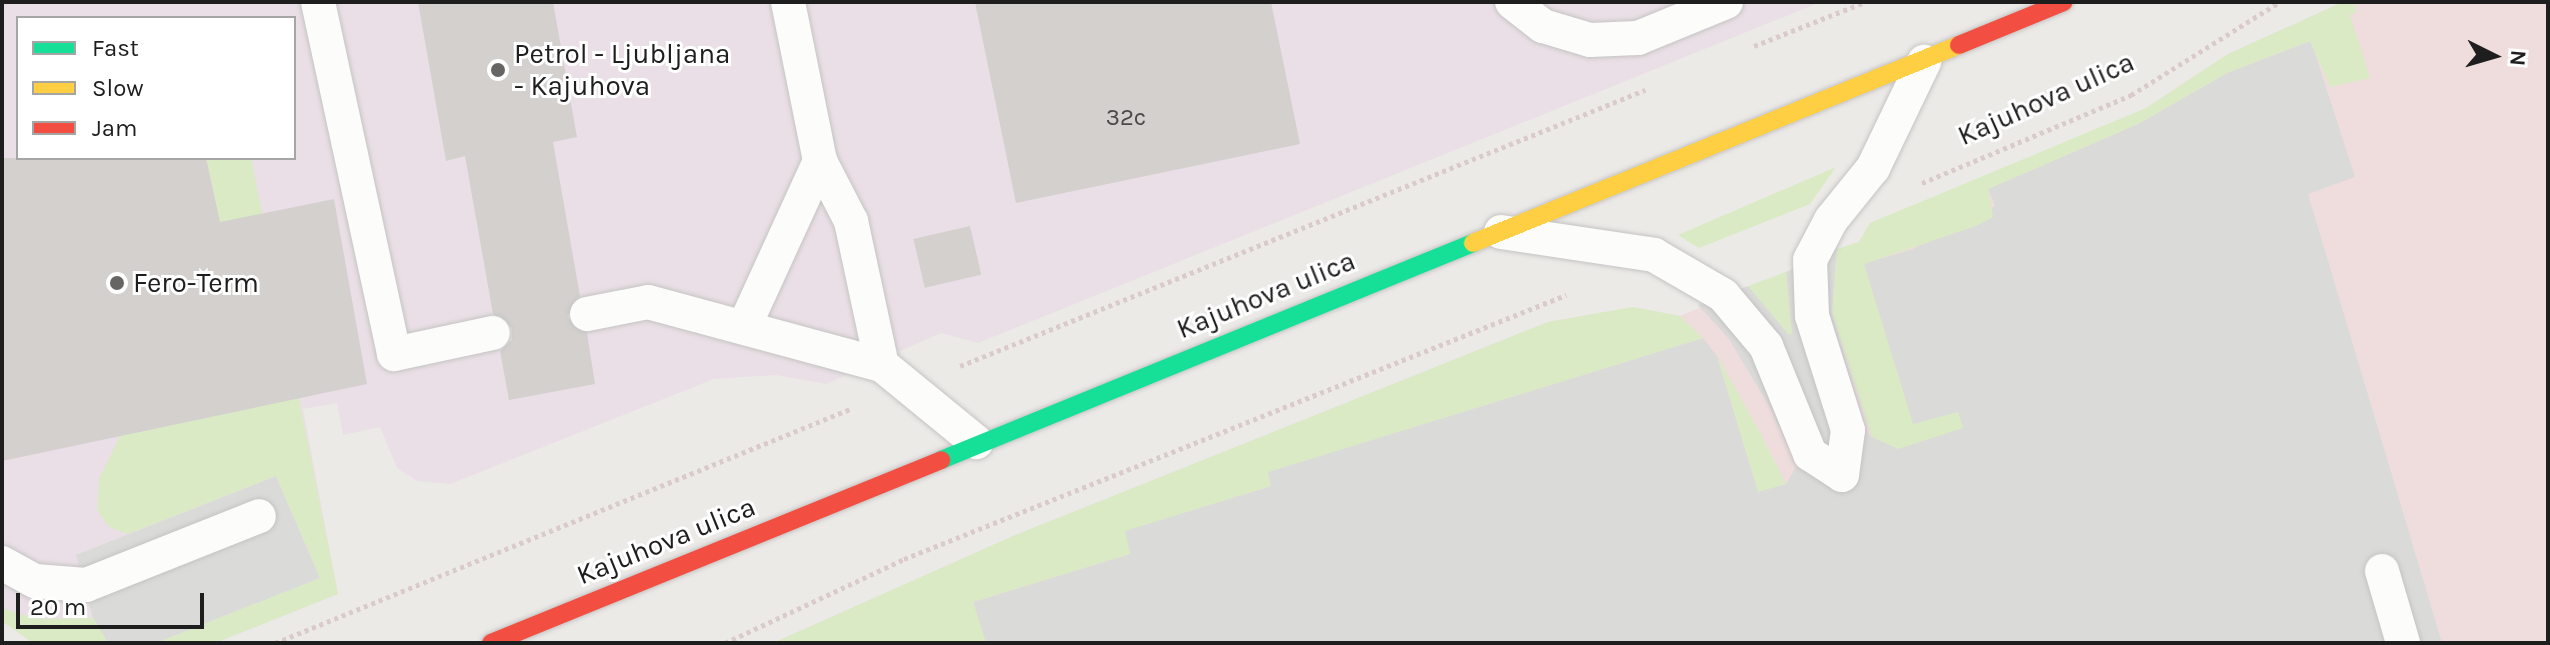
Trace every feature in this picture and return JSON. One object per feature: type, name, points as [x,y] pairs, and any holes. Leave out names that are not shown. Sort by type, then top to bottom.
[{"type":"main road","name":"Kajuhova ulica","points":[[491,643],[976,442],[1924,62],[2064,2]]},
{"type":"lane","points":[[318,2],[394,354],[493,333]]},
{"type":"lane","points":[[788,2],[820,161],[851,221],[882,365]]},
{"type":"lane","points":[[1512,2],[1543,26],[1590,40],[1638,38],[1726,2]]},
{"type":"lane","points":[[1501,232],[1654,255],[1723,295],[1766,346],[1810,454],[1842,475],[1848,430],[1812,316],[1810,260],[1831,220],[1873,168],[1924,62]]},
{"type":"lane","points":[[744,327],[820,161]]},
{"type":"lane","points":[[587,314],[648,302],[882,365],[976,442]]},
{"type":"lane","points":[[2,563],[35,581],[86,585],[259,516]]},
{"type":"lane","points":[[2382,571],[2403,643]]},
{"type":"path","points":[[1747,49],[1865,2]]},
{"type":"path","name":"Kajuhova ulica","points":[[1909,188],[2131,95],[2280,2]]},
{"type":"path","name":"Kajuhova ulica","points":[[967,364],[1659,84]]},
{"type":"path","points":[[725,643],[742,640],[904,559],[1516,312],[1579,292]]},
{"type":"path","name":"Kajuhova ulica","points":[[275,643],[862,405]]},
{"type":"shaded area","points":[[2,2],[1821,2],[978,343],[941,333],[826,384],[776,375],[714,379],[450,484],[417,481],[397,468],[380,427],[343,435],[337,403],[303,409],[338,594],[215,643],[33,643],[2,621]]},
{"type":"shaded area","points":[[2343,2],[2548,2],[2548,643],[773,643],[1013,536],[1548,322],[1633,307],[1680,316],[1859,242],[1870,223],[2091,135],[2146,108],[2228,54]]},
{"type":"shaded area","points":[[2311,41],[2355,177],[2308,194],[2442,643],[986,643],[973,602],[1130,554],[1124,531],[1271,486],[1267,472],[1703,338],[1717,356],[1758,491],[1786,484],[1797,465],[1769,406],[1729,339],[1698,305],[1748,286],[1792,334],[1786,272],[1837,249],[1832,313],[1867,432],[1872,437],[1913,425],[1863,264],[1913,249],[1995,206],[1988,189],[2138,124],[2227,73]]},
{"type":"shaded area","points":[[276,476],[320,578],[156,643],[108,643],[93,618],[76,555]]},
{"type":"green space","points":[[2343,2],[2354,2],[2356,12],[2350,15],[2370,78],[2330,87],[2310,41],[2227,73],[2138,124],[1988,189],[1993,217],[1976,226],[1864,264],[1913,424],[1958,412],[1963,428],[1898,449],[1872,437],[1832,313],[1837,249],[1859,242],[1870,223],[2146,108],[2228,54]]},
{"type":"green space","points":[[206,160],[251,160],[338,594],[215,643],[156,643],[320,578],[276,476],[128,534],[109,527],[97,510],[99,479],[120,436],[257,407]]},
{"type":"green space","points":[[1836,167],[1810,204],[1699,248],[1678,235]]},
{"type":"green space","points":[[1786,272],[1792,334],[1789,335],[1748,286]]},
{"type":"green space","points":[[1633,307],[1680,316],[1703,338],[1268,472],[1271,486],[1125,531],[1130,554],[973,602],[986,643],[773,643],[1013,536],[1548,322]]},
{"type":"green space","points":[[1717,356],[1758,429],[1786,484],[1758,492]]},
{"type":"green space","points":[[2,608],[37,619],[93,618],[108,643],[33,643],[2,621]]},
{"type":"building","points":[[418,2],[553,2],[577,137],[553,142],[580,296],[567,317],[587,333],[595,384],[509,400],[500,351],[512,340],[512,328],[493,314],[465,156],[446,161]]},
{"type":"building","points":[[975,2],[1271,2],[1300,144],[1016,203]]},
{"type":"building","name":"Fero-Term","points":[[2,158],[206,160],[220,222],[334,199],[367,384],[2,461]]},
{"type":"building","points":[[970,226],[981,275],[925,288],[913,239]]},
{"type":"traffic: fast","points":[[941,460],[1473,243]]},
{"type":"traffic: slow","points":[[1473,243],[1959,45]]},
{"type":"traffic: jam","points":[[1959,45],[2064,2]]},
{"type":"traffic: jam","points":[[491,643],[941,460]]},
{"type":"place","name":"Petrol - Ljubljana - Kajuhova","points":[[498,70]]},
{"type":"place","name":"Fero-Term","points":[[117,283]]}]
